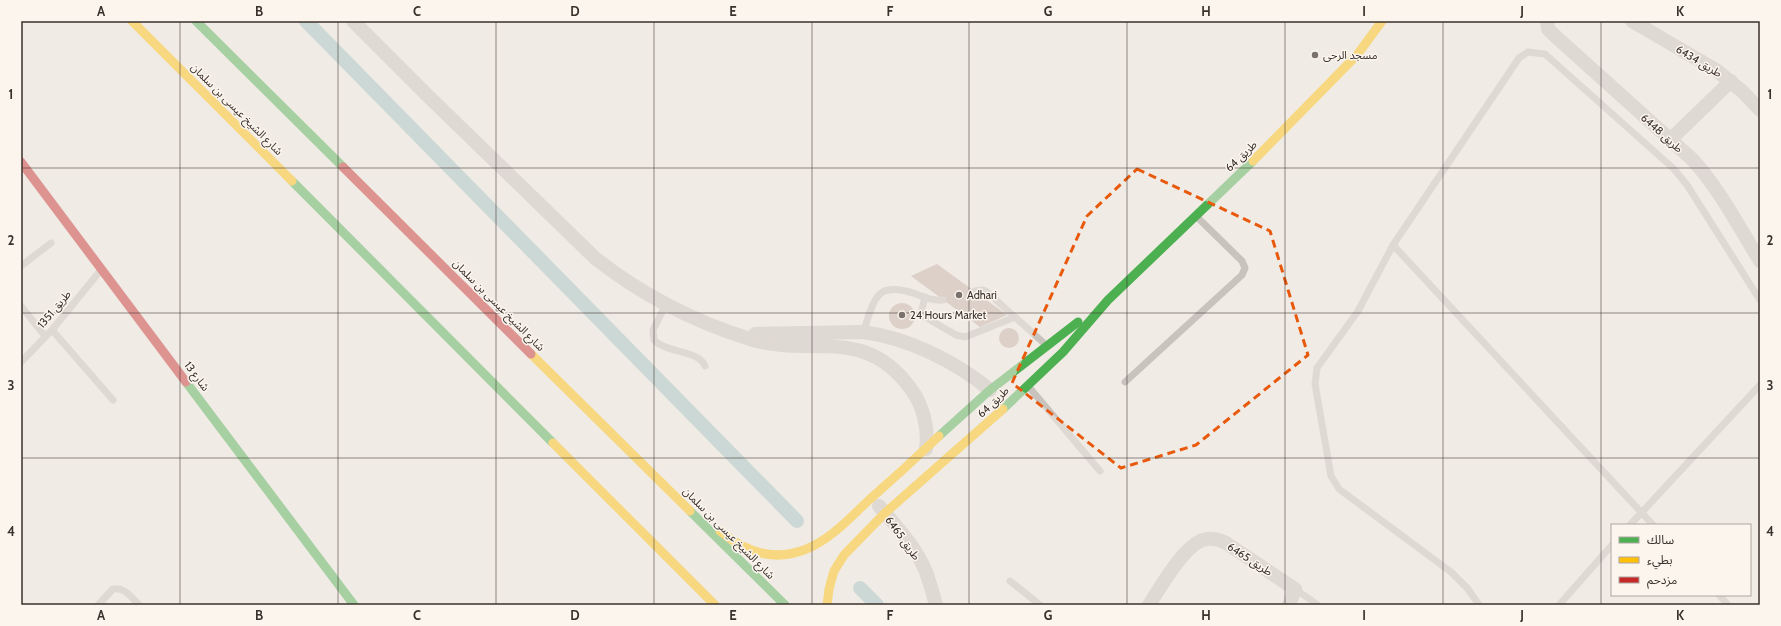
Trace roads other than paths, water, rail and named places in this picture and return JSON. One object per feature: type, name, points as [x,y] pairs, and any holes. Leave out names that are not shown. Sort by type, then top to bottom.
[{"type":"main road","name":"شارع الشيخ عيسى بن سلمان","points":[[132,21],[715,605]]},
{"type":"main road","name":"شارع الشيخ عيسى بن سلمان","points":[[196,21],[785,605]]},
{"type":"main road","name":"طريق 64","points":[[827,605],[829,589],[834,571],[844,555],[885,513],[984,427],[998,398],[1028,385],[1063,352],[1108,300],[1262,152],[1357,55],[1382,21]]},
{"type":"main road","name":"شارع 13","points":[[21,162],[354,605]]},
{"type":"main road","name":"طريق 64","points":[[686,508],[741,546],[759,553],[779,555],[799,552],[817,545],[926,449],[998,398],[1047,346],[1108,300]]},
{"type":"street","points":[[353,21],[595,258],[617,276],[665,306],[694,319],[737,334],[765,342],[800,346],[844,347],[869,353],[904,378],[914,392],[921,408],[925,424],[927,440],[926,449]]},
{"type":"street","name":"طريق 6448","points":[[1547,21],[1548,29],[1554,35],[1693,160],[1713,184],[1760,261]]},
{"type":"street","name":"طريق 6434","points":[[1632,21],[1716,70],[1731,81],[1758,106]]},
{"type":"street","points":[[1670,140],[1731,81]]},
{"type":"street","points":[[737,334],[863,332],[883,336],[922,350],[964,371],[998,398]]},
{"type":"street","points":[[857,349],[863,332]]},
{"type":"street","name":"طريق 6465","points":[[872,498],[903,535],[920,559],[926,572],[936,605]]},
{"type":"street","name":"طريق 6465","points":[[1149,605],[1187,552],[1196,543],[1207,539],[1217,539],[1226,542],[1291,598]]},
{"type":"lane","points":[[1480,605],[1468,589],[1451,572],[1339,489],[1331,476],[1315,384],[1317,368],[1358,311],[1393,245],[1519,58],[1528,52],[1545,54],[1674,168],[1687,185],[1760,300]]},
{"type":"lane","points":[[1125,382],[1242,275],[1245,268],[1242,261],[1196,216]]},
{"type":"lane","points":[[21,266],[51,243]]},
{"type":"lane","points":[[1393,245],[1652,524]]},
{"type":"lane","name":"طريق 1351","points":[[21,362],[52,330],[102,270]]},
{"type":"lane","points":[[863,332],[874,302],[885,291],[900,289],[934,300],[943,300]]},
{"type":"lane","points":[[975,291],[983,290],[987,292],[1047,346]]},
{"type":"lane","points":[[925,297],[922,309],[924,317],[960,337],[969,337],[1014,316]]},
{"type":"lane","points":[[21,306],[46,336]]},
{"type":"lane","points":[[665,306],[653,330],[654,340],[662,346],[700,359],[705,366]]},
{"type":"lane","points":[[52,330],[113,400]]},
{"type":"lane","points":[[1028,385],[1100,471]]},
{"type":"lane","points":[[1631,524],[1760,385]]},
{"type":"lane","points":[[1559,605],[1611,546]]},
{"type":"lane","points":[[1010,581],[1040,605]]},
{"type":"lane","points":[[98,605],[113,589],[117,588],[126,591],[139,605]]},
{"type":"lane","points":[[1720,596],[1728,605]]},
{"type":"lane","points":[[1291,598],[1318,605]]},
{"type":"waterway","points":[[306,21],[797,521]]},
{"type":"waterway","points":[[860,588],[877,605]]},
{"type":"place","name":"مسجد الرحى","points":[[1315,55]]},
{"type":"place","name":"Adhari","points":[[959,295]]},
{"type":"place","name":"24 Hours Market","points":[[902,315]]}]
